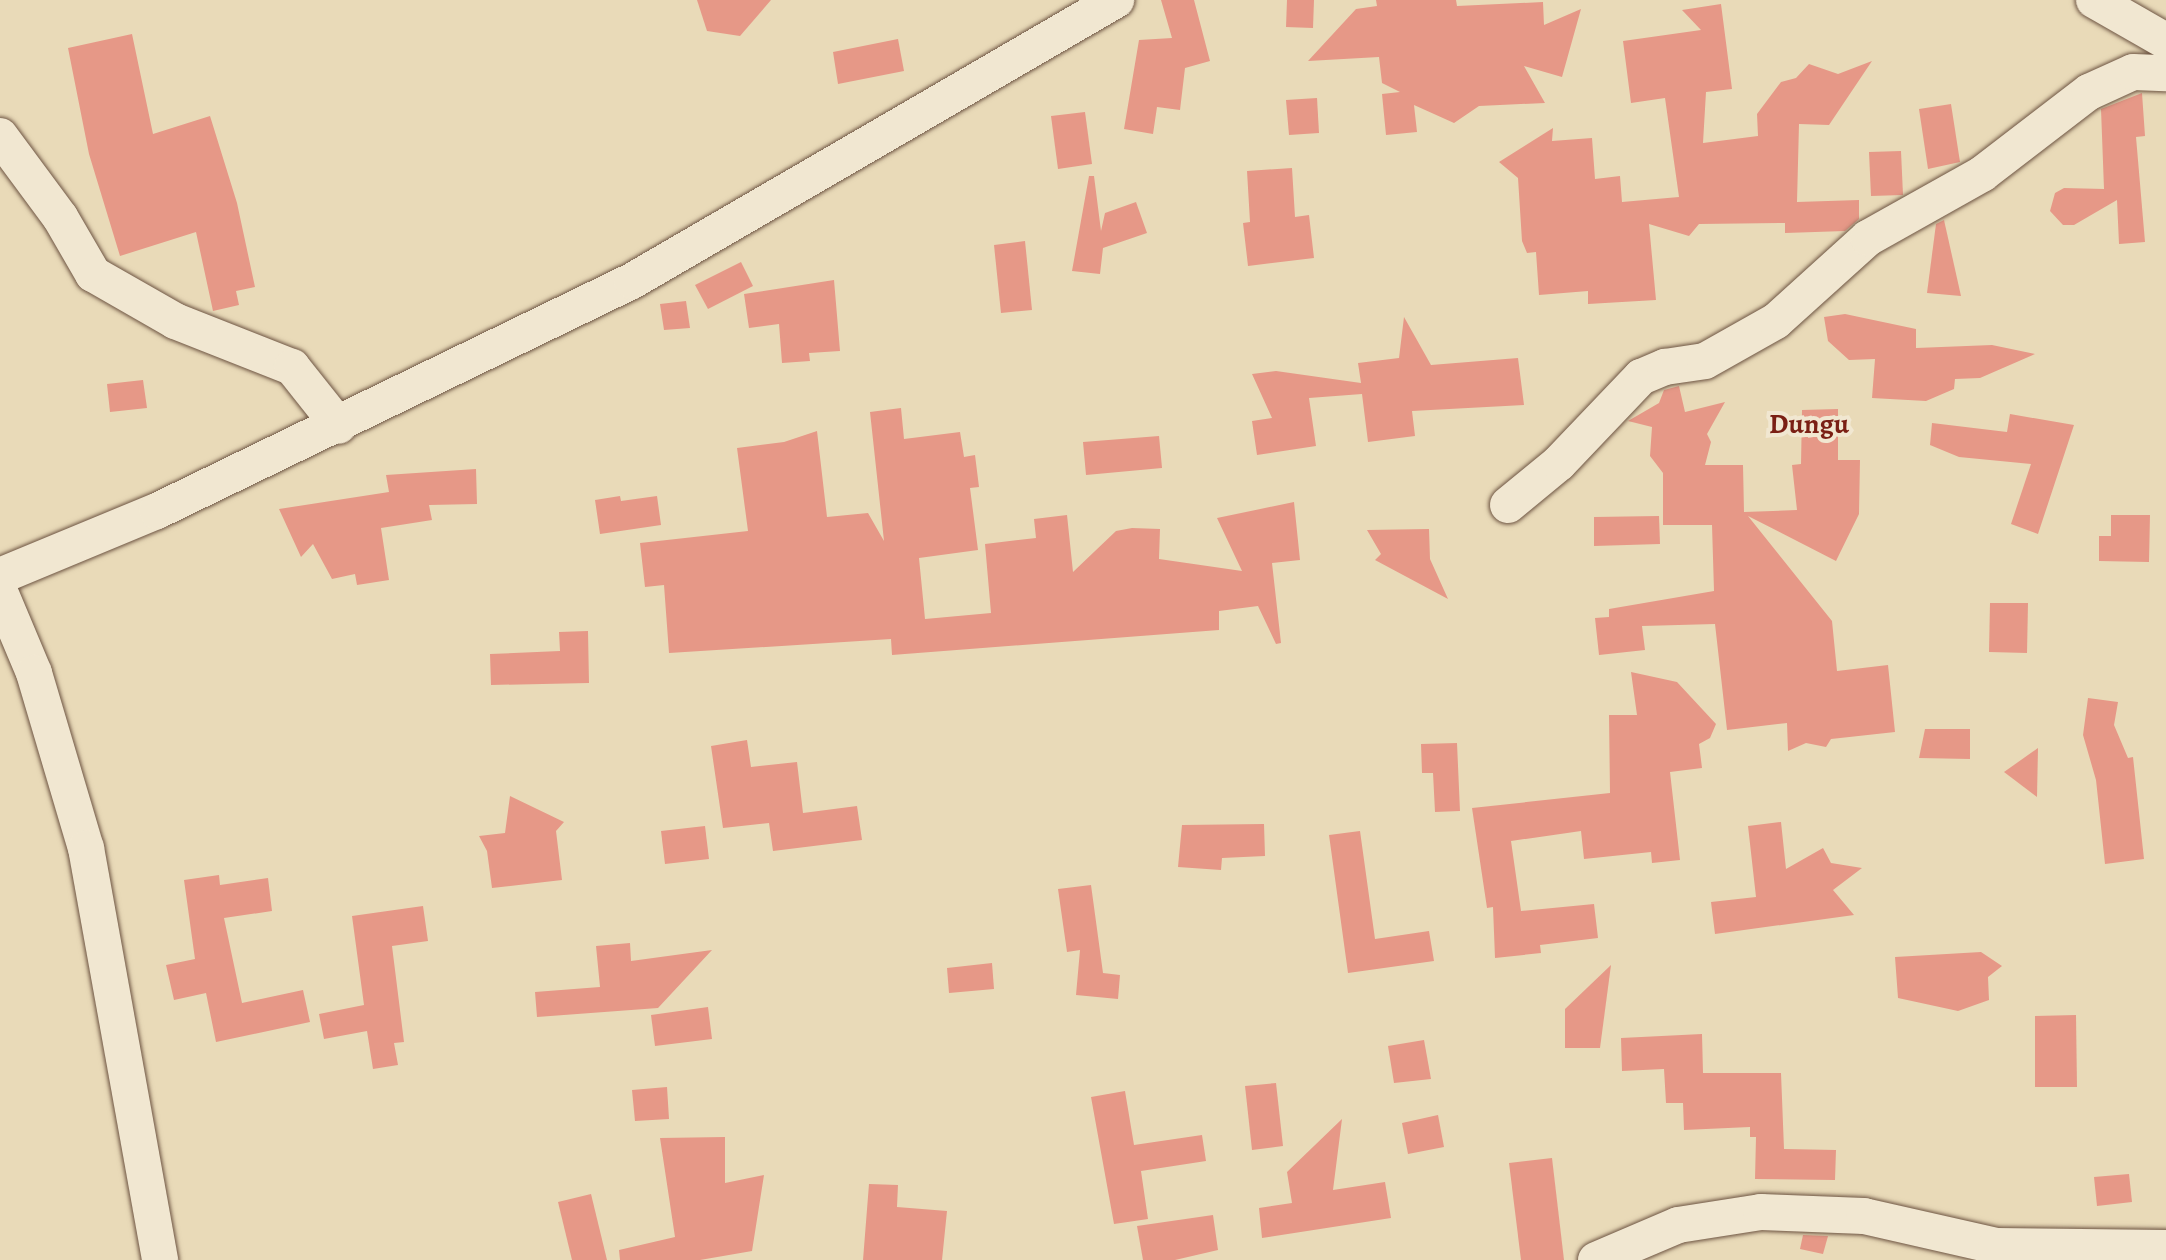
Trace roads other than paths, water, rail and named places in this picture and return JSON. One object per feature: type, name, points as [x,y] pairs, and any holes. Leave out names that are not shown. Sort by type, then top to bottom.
[{"type":"street","points":[[0,576],[157,511],[339,426],[632,281],[1116,0]]},
{"type":"street","points":[[2094,0],[2166,41]]},
{"type":"street","points":[[1508,505],[1559,463],[1641,377],[1665,367],[1705,361],[1776,321],[1868,238],[1982,174],[2089,92],[2133,72],[2166,73]]},
{"type":"street","points":[[0,136],[60,217],[93,274],[175,321],[292,367],[339,426]]},
{"type":"street","points":[[0,592],[34,673],[86,848],[160,1260]]},
{"type":"street","points":[[1596,1260],[1678,1225],[1761,1212],[1864,1216],[1996,1246],[2166,1248]]},
{"type":"district","name":"Dungu","points":[[1809,424]]}]
